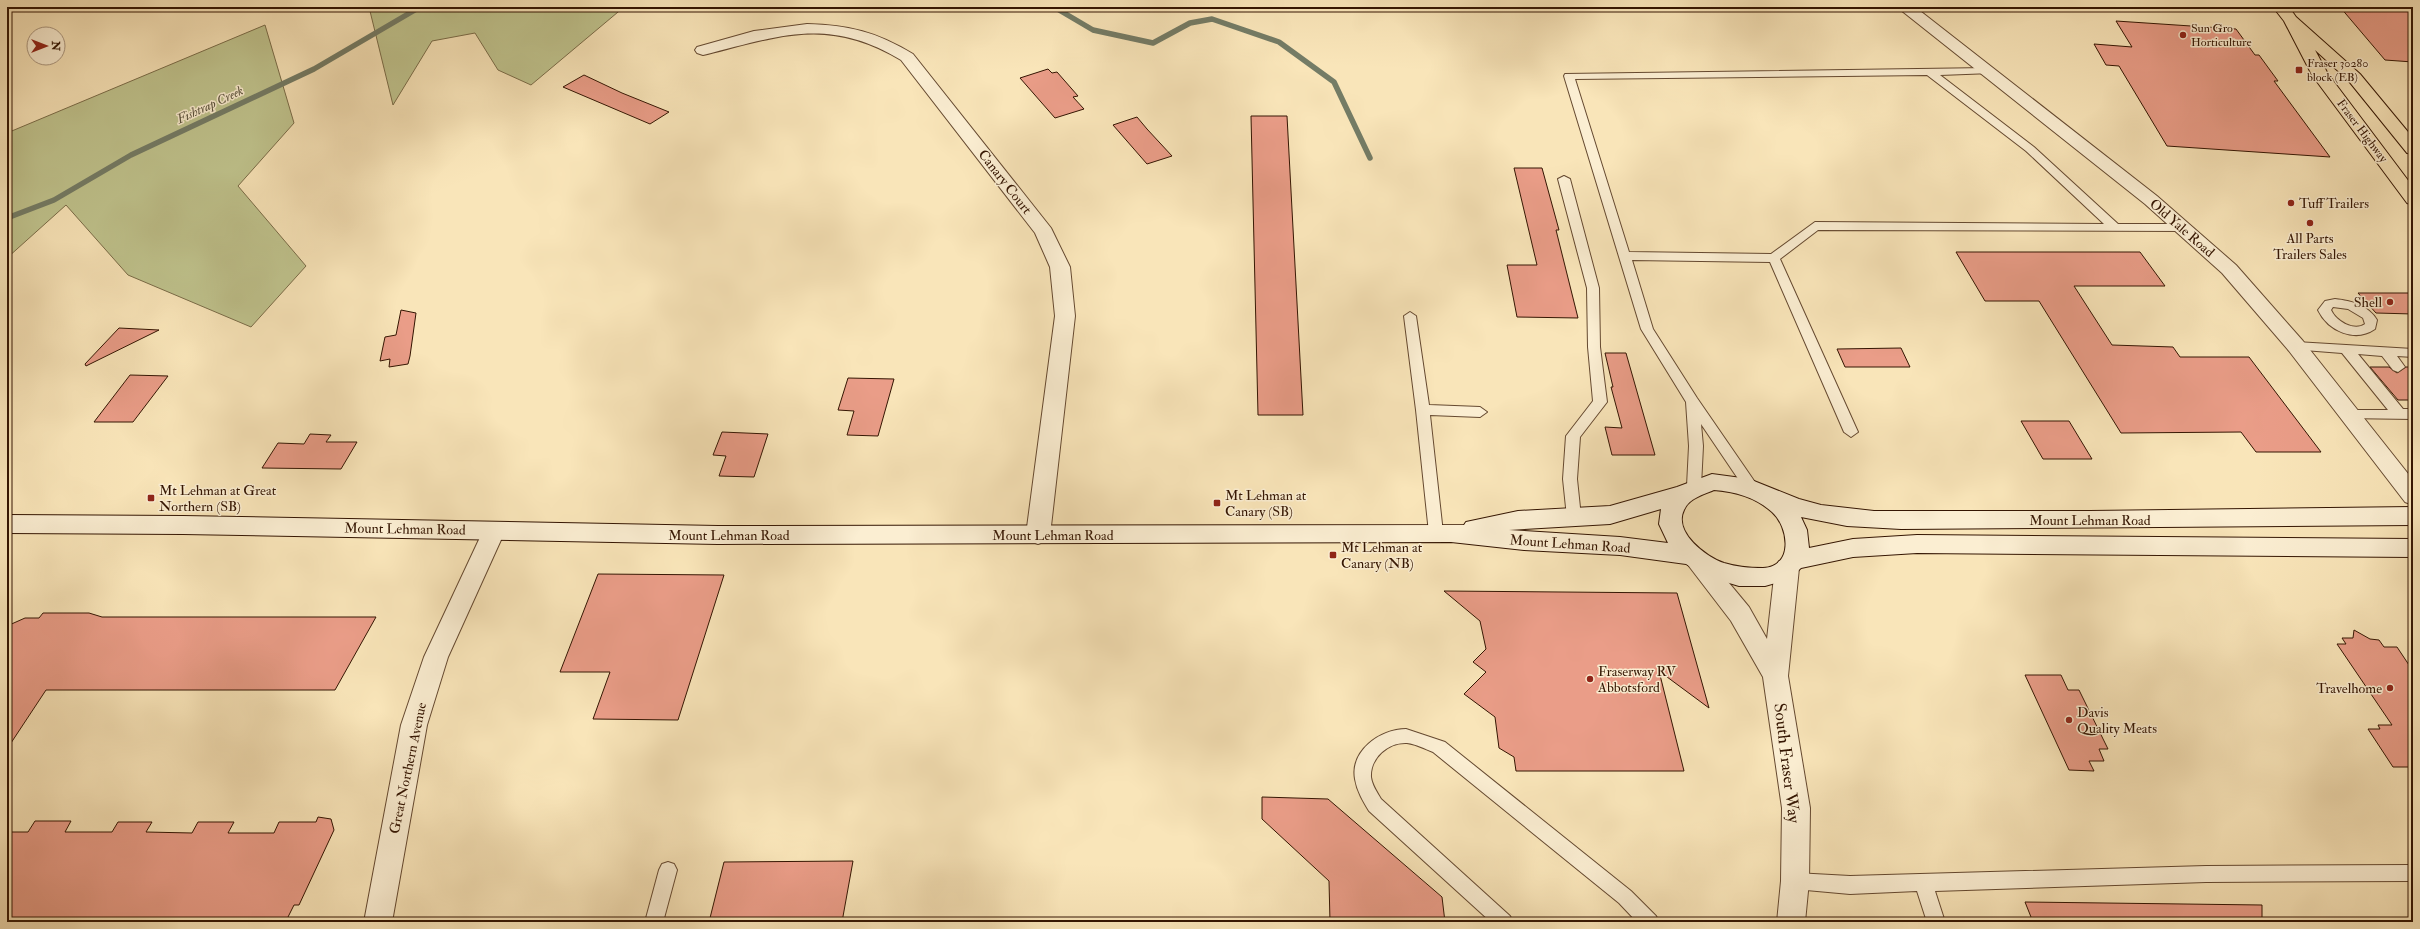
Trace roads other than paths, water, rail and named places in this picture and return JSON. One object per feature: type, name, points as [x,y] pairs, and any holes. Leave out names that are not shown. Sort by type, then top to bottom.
[{"type":"main road","name":"Old Yale Road","points":[[1905,7],[1988,71],[2182,228],[2229,269],[2296,346],[2413,496]]},
{"type":"main road","name":"Fraser Highway","points":[[2286,13],[2354,77],[2413,149]]},
{"type":"main road","name":"Fraser Highway","points":[[2286,13],[2320,75],[2413,199]]},
{"type":"main road","name":"Canary Court","points":[[703,50],[742,37],[801,28],[850,32],[888,44],[907,57],[1044,232],[1060,267],[1064,316],[1038,535]]},
{"type":"main road","points":[[1712,482],[1732,483],[1761,493],[1786,511],[1795,526],[1799,542],[1790,564],[1771,576],[1751,579],[1729,576],[1707,568],[1693,558],[1676,540],[1671,523],[1672,508],[1687,491],[1712,482]]},
{"type":"main road","name":"Mount Lehman Road","points":[[1443,532],[1518,520],[1619,513],[1687,491]]},
{"type":"main road","name":"Mount Lehman Road","points":[[1761,493],[1807,512],[1868,518],[2102,521],[2413,516]]},
{"type":"main road","name":"Mount Lehman Road","points":[[7,524],[494,531],[718,536],[1443,532],[1524,541],[1620,546],[1693,558]]},
{"type":"main road","name":"Great Northern Avenue","points":[[378,922],[414,725],[436,657],[494,531]]},
{"type":"main road","name":"Mount Lehman Road","points":[[1790,564],[1853,548],[1917,544],[2413,548]]},
{"type":"main road","name":"South Fraser Way","points":[[1693,558],[1740,614],[1775,676]]},
{"type":"main road","name":"South Fraser Way","points":[[1790,564],[1775,676],[1796,808],[1795,880],[1791,922]]},
{"type":"lane","points":[[1761,493],[1692,401],[1647,329],[1569,76],[1988,71]]},
{"type":"lane","points":[[1930,72],[2030,149],[2115,228]]},
{"type":"lane","points":[[1564,179],[1593,288],[1594,347],[1600,402],[1573,436],[1570,479],[1574,517]]},
{"type":"lane","points":[[1625,256],[1774,258],[1815,226],[2182,228]]},
{"type":"lane","points":[[1774,258],[1851,432]]},
{"type":"lane","points":[[2366,351],[2342,327],[2329,319],[2324,310],[2329,304],[2335,303],[2351,306],[2368,305]]},
{"type":"lane","points":[[2342,327],[2364,330],[2371,326],[2372,322],[2365,313],[2351,306]]},
{"type":"lane","points":[[1410,316],[1423,410],[1443,532]]},
{"type":"lane","points":[[2296,346],[2413,353]]},
{"type":"lane","points":[[2347,350],[2399,414]]},
{"type":"lane","points":[[2386,352],[2398,367]]},
{"type":"lane","points":[[1687,491],[1696,446],[1692,401]]},
{"type":"lane","points":[[1423,410],[1480,412]]},
{"type":"lane","points":[[2349,415],[2413,414]]},
{"type":"lane","points":[[1504,922],[1375,805],[1367,791],[1363,776],[1369,756],[1383,740],[1401,736],[1420,738],[1439,747],[1625,896],[1650,922]]},
{"type":"lane","points":[[654,922],[668,870]]},
{"type":"lane","points":[[1795,880],[1850,885],[2206,874],[2413,873]]},
{"type":"lane","points":[[1923,883],[1936,922]]},
{"type":"waterway","name":"Fishtrap Creek","points":[[7,218],[54,200],[131,155],[314,69],[420,7]]},
{"type":"waterway","points":[[1054,7],[1093,30],[1153,43],[1190,23],[1212,19],[1279,42],[1334,82],[1370,158]]},
{"type":"place","name":"Sun Gro Horticulture","points":[[2183,35]]},
{"type":"place","name":"Fraser 30280 block (EB)","points":[[2299,70]]},
{"type":"place","name":"Tuff Trailers","points":[[2291,203]]},
{"type":"place","name":"All Parts Trailers Sales","points":[[2310,223]]},
{"type":"place","name":"Shell","points":[[2390,302]]},
{"type":"place","name":"Mt Lehman at Great Northern (SB)","points":[[151,498]]},
{"type":"place","name":"Mt Lehman at Canary (SB)","points":[[1217,503]]},
{"type":"place","name":"Mt Lehman at Canary (NB)","points":[[1333,555]]},
{"type":"place","name":"Fraserway RV Abbotsford","points":[[1590,679]]},
{"type":"place","name":"Travelhome","points":[[2390,688]]},
{"type":"place","name":"Davis Quality Meats","points":[[2069,720]]}]
